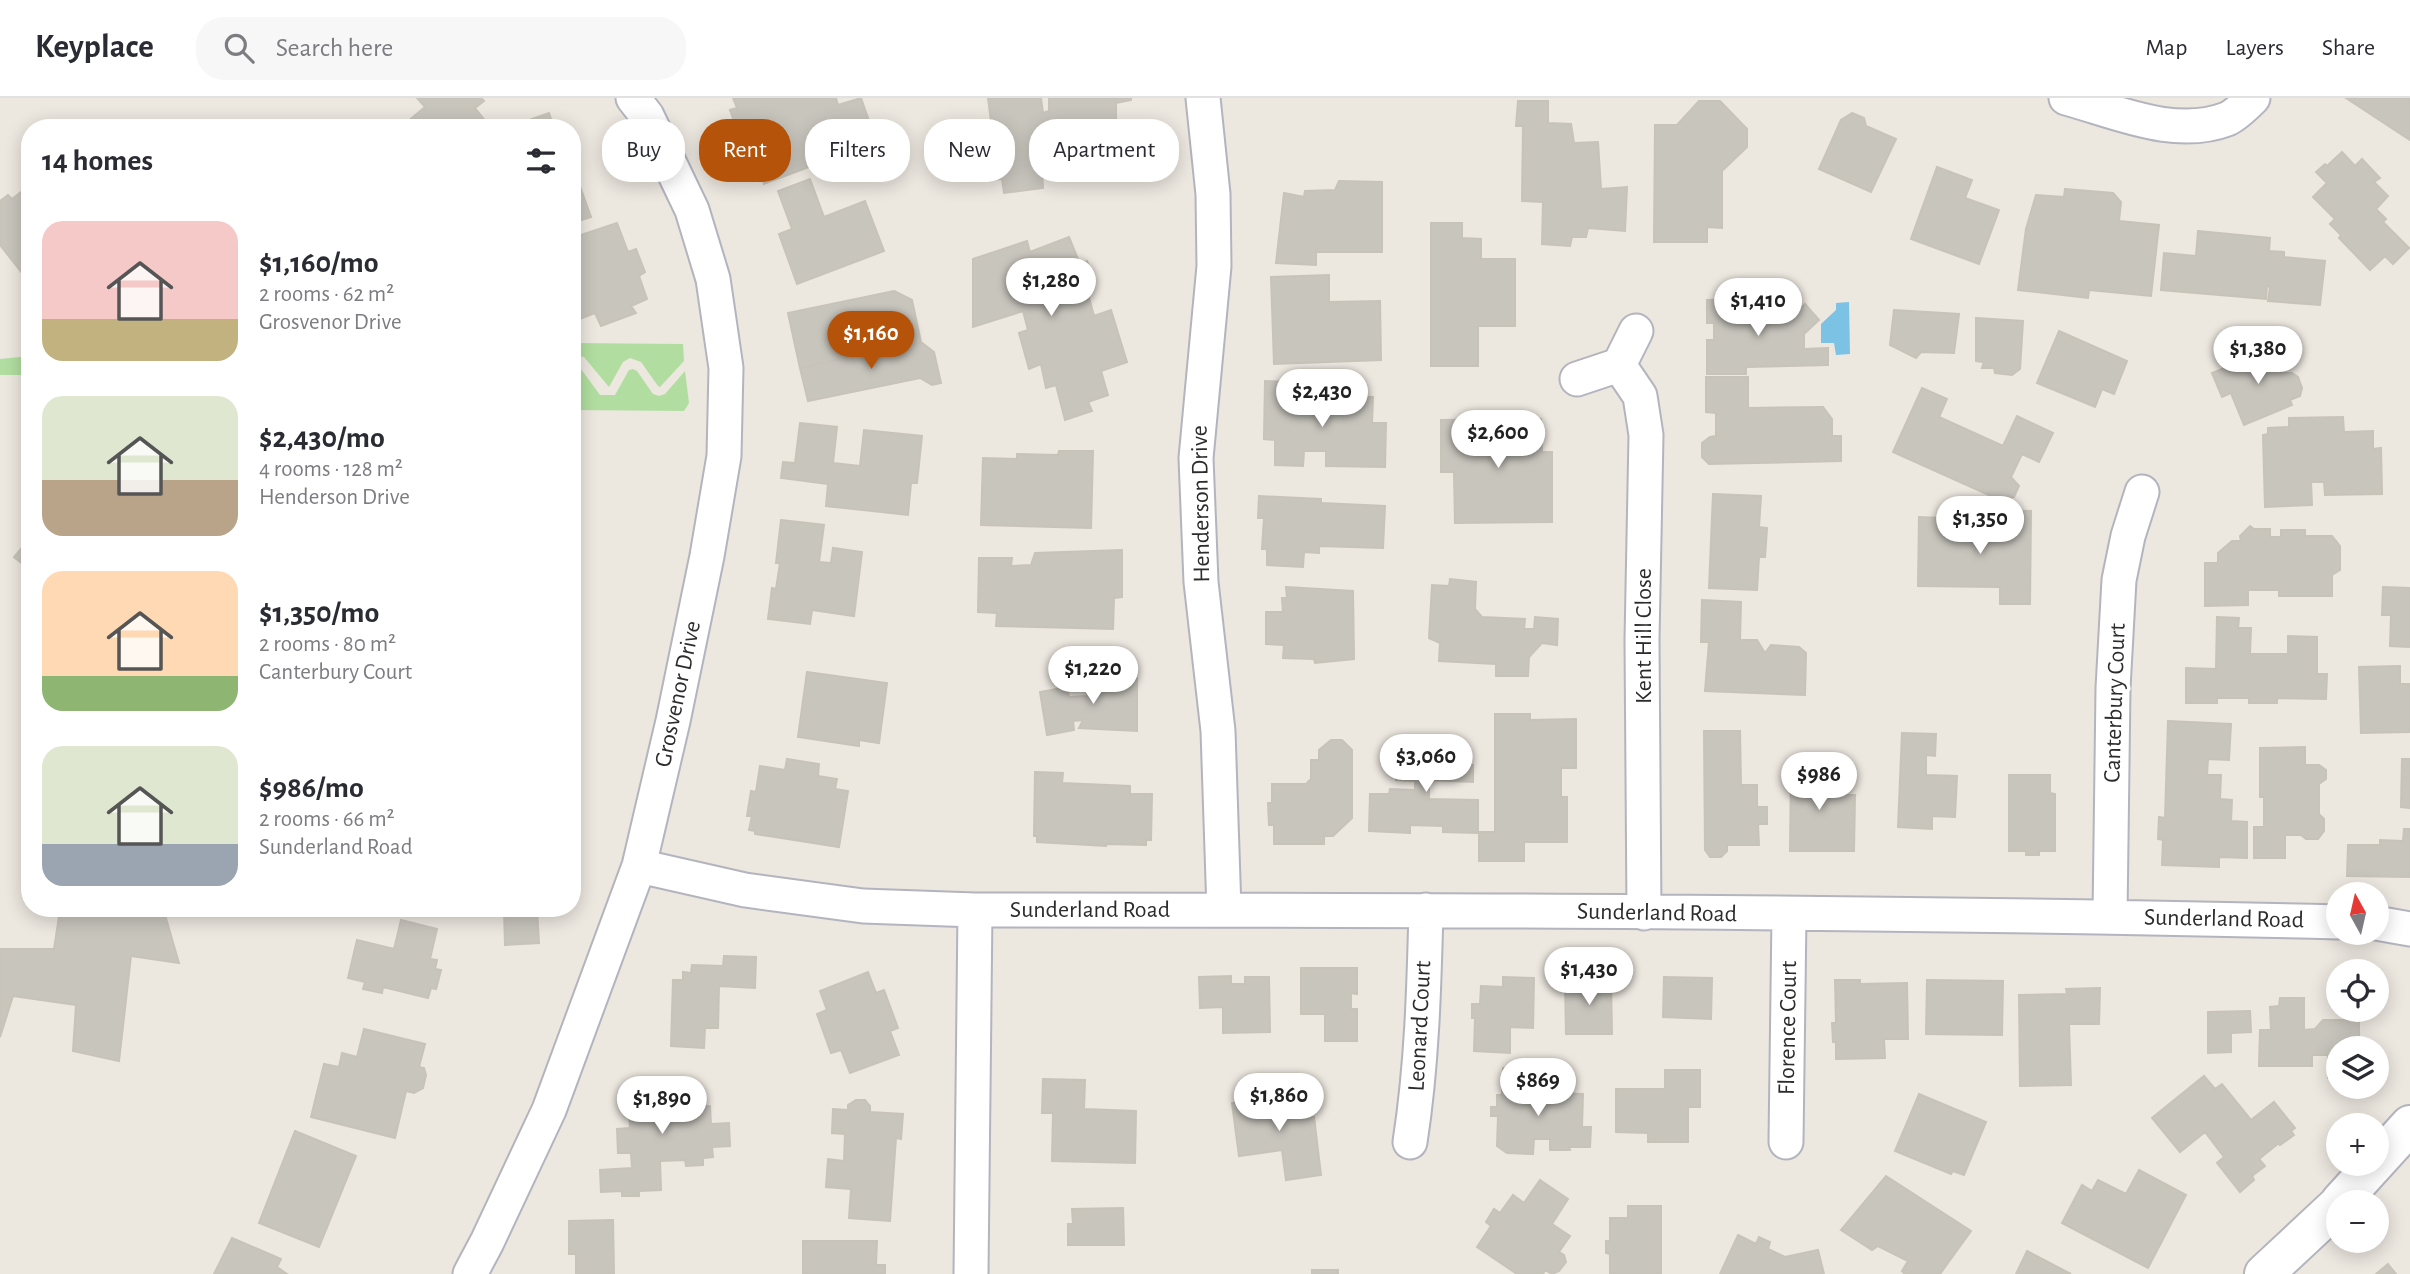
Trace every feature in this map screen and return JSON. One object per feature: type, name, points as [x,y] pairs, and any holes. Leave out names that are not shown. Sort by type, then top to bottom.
[{"type":"street","name":"Grosvenor Drive","points":[[470,1274],[549,1110],[639,866],[673,721],[707,556],[724,456],[726,368],[713,279],[692,210],[647,116],[633,98]]},
{"type":"street","name":"Henderson Drive","points":[[1203,98],[1213,182],[1214,266],[1196,458],[1201,582],[1218,731],[1224,910]]},
{"type":"street","points":[[2066,98],[2166,125],[2194,127],[2230,118],[2253,98]]},
{"type":"street","points":[[1577,379],[1619,365],[1636,331]]},
{"type":"street","name":"Kent Hill Close","points":[[1619,365],[1640,396],[1646,435],[1642,626],[1644,913]]},
{"type":"street","name":"Canterbury Court","points":[[2110,917],[2113,688],[2119,580],[2128,536],[2142,492]]},
{"type":"street","name":"Sunderland Road","points":[[639,866],[745,890],[863,906],[975,910],[1426,910],[2326,922]]},
{"type":"street","name":"Sunderland Road","points":[[971,1274],[975,910]]},
{"type":"street","name":"Leonard Court","points":[[1410,1142],[1421,1045],[1426,910]]},
{"type":"street","name":"Florence Court","points":[[1786,1142],[1789,915]]},
{"type":"street","points":[[2389,922],[2410,921]]},
{"type":"street","points":[[2389,925],[2410,929]]},
{"type":"street","points":[[2352,1190],[2410,1125]]},
{"type":"street","points":[[2357,1190],[2410,1148]]},
{"type":"street","points":[[2264,1274],[2326,1216]]},
{"type":"green space","points":[[581,343],[683,344],[684,361],[660,387],[641,362],[630,358],[623,362],[609,387],[581,357]]},
{"type":"green space","points":[[21,357],[21,375],[0,375],[0,359]]},
{"type":"green space","points":[[581,369],[600,395],[615,395],[629,370],[633,369],[653,394],[659,396],[665,394],[685,371],[689,403],[684,411],[581,410]]},
{"type":"water","points":[[1849,302],[1850,354],[1836,355],[1834,343],[1821,343],[1821,324],[1836,310],[1836,303]]},
{"type":"building","points":[[417,98],[481,98],[484,101],[475,108],[484,119],[411,119],[425,107]]},
{"type":"building","points":[[733,98],[836,98],[838,105],[861,98],[868,119],[805,119],[805,169],[791,174],[791,119],[733,119],[730,110],[737,108]]},
{"type":"building","points":[[988,98],[1041,98],[1043,113],[1049,111],[1049,98],[1131,98],[1116,103],[1116,119],[1029,119],[1029,182],[1043,182],[1043,188],[1004,193],[1002,182],[1015,182],[1015,119],[991,119]]},
{"type":"building","points":[[2346,98],[2410,98],[2410,140]]},
{"type":"building","points":[[1518,101],[1548,101],[1548,123],[1571,124],[1574,143],[1598,142],[1601,189],[1627,187],[1625,231],[1588,228],[1586,237],[1572,237],[1570,246],[1542,244],[1543,202],[1522,201],[1523,126],[1516,126]]},
{"type":"building","points":[[1699,101],[1720,101],[1747,129],[1747,147],[1722,171],[1722,228],[1707,227],[1707,242],[1654,242],[1655,125],[1677,125]]},
{"type":"building","points":[[549,113],[551,119],[532,119]]},
{"type":"building","points":[[1852,113],[1864,118],[1866,126],[1896,139],[1871,192],[1819,169],[1841,120]]},
{"type":"building","points":[[2342,152],[2355,166],[2362,159],[2380,178],[2374,182],[2388,196],[2376,209],[2386,219],[2383,222],[2409,248],[2393,264],[2385,256],[2370,270],[2339,238],[2341,235],[2330,224],[2335,219],[2313,197],[2327,183],[2316,172]]},
{"type":"building","points":[[1937,167],[1972,180],[1965,198],[1999,210],[1979,264],[1911,239]]},
{"type":"building","points":[[805,181],[811,182],[824,217],[865,201],[884,251],[797,284],[779,234],[792,229],[778,191]]},
{"type":"building","points":[[1339,181],[1382,182],[1382,252],[1316,252],[1316,265],[1276,263],[1284,193],[1304,197],[1305,191],[1335,190]]},
{"type":"building","points":[[581,189],[591,217],[581,220]]},
{"type":"building","points":[[2065,189],[2113,193],[2121,202],[2119,221],[2159,225],[2151,296],[2089,290],[2088,298],[2018,290],[2026,229],[2036,195],[2064,197]]},
{"type":"building","points":[[21,192],[21,272],[0,245],[0,201],[8,195],[12,199]]},
{"type":"building","points":[[617,223],[628,252],[636,249],[645,272],[639,276],[647,299],[631,306],[636,313],[601,326],[595,313],[581,318],[581,235]]},
{"type":"building","points":[[1431,223],[1462,223],[1462,238],[1481,239],[1481,259],[1515,259],[1515,326],[1478,326],[1478,366],[1431,366]]},
{"type":"building","points":[[2198,231],[2270,238],[2269,251],[2284,252],[2284,257],[2325,261],[2320,305],[2268,301],[2270,287],[2267,286],[2266,299],[2161,290],[2164,253],[2196,256]]},
{"type":"building","points":[[1069,237],[1080,264],[1087,261],[1093,280],[1085,283],[1094,316],[1111,310],[1127,362],[1101,371],[1108,395],[1088,402],[1092,411],[1065,420],[1056,385],[1046,388],[1041,364],[1029,369],[1019,333],[1028,330],[1023,311],[973,327],[973,259],[1027,241],[1030,252]]},
{"type":"building","points":[[1329,275],[1329,302],[1380,301],[1381,360],[1274,364],[1271,277]]},
{"type":"building","points":[[894,291],[912,300],[921,342],[800,368],[788,313]]},
{"type":"building","points":[[1759,299],[1764,306],[1764,321],[1787,321],[1805,304],[1819,320],[1804,334],[1804,349],[1828,348],[1828,365],[1746,367],[1746,374],[1707,374],[1707,340],[1714,340],[1714,323],[1707,323],[1707,300]]},
{"type":"building","points":[[1894,310],[1959,314],[1954,353],[1921,352],[1916,358],[1890,345]]},
{"type":"building","points":[[1976,318],[2023,321],[2020,369],[2012,375],[1995,373],[1994,368],[1982,368],[1984,362],[1976,361]]},
{"type":"building","points":[[2059,331],[2127,361],[2114,394],[2102,389],[2095,407],[2037,383]]},
{"type":"building","points":[[921,342],[934,352],[941,383],[932,385],[920,378],[808,401],[800,368]]},
{"type":"building","points":[[2270,349],[2281,373],[2292,373],[2298,377],[2302,388],[2300,396],[2290,400],[2292,405],[2244,425],[2231,393],[2222,397],[2212,373]]},
{"type":"building","points":[[1706,377],[1748,377],[1748,408],[1823,407],[1832,419],[1832,436],[1841,436],[1841,461],[1709,464],[1702,457],[1702,443],[1716,436],[1716,413],[1706,412]]},
{"type":"building","points":[[1265,381],[1301,382],[1300,404],[1336,405],[1338,396],[1373,397],[1372,423],[1386,423],[1385,467],[1326,466],[1326,451],[1304,451],[1303,466],[1275,465],[1275,440],[1264,439]]},
{"type":"building","points":[[1922,388],[1947,399],[1939,417],[2003,446],[2017,416],[2053,433],[2039,462],[2022,454],[2011,477],[2019,486],[2014,497],[2002,501],[1893,452]]},
{"type":"building","points":[[2343,417],[2344,432],[2373,431],[2373,449],[2381,448],[2382,494],[2325,495],[2324,482],[2311,482],[2312,505],[2265,507],[2263,435],[2268,434],[2268,428],[2289,427],[2289,418]]},
{"type":"building","points":[[1541,419],[1542,452],[1552,452],[1552,522],[1455,523],[1454,472],[1441,472],[1441,420]]},
{"type":"building","points":[[800,423],[837,427],[833,463],[860,466],[864,430],[922,436],[917,483],[911,483],[908,515],[826,506],[828,484],[781,478],[783,462],[795,463]]},
{"type":"building","points":[[1059,451],[1093,451],[1091,528],[981,525],[983,458],[1017,459],[1017,454],[1058,455]]},
{"type":"building","points":[[1713,494],[1761,496],[1759,527],[1767,528],[1765,557],[1759,557],[1757,590],[1709,588]]},
{"type":"building","points":[[1259,496],[1385,506],[1383,548],[1319,546],[1319,553],[1304,552],[1303,567],[1267,565],[1267,549],[1262,549],[1264,518],[1258,518]]},
{"type":"building","points":[[1983,510],[2031,511],[2030,604],[2000,604],[2000,587],[1918,586],[1919,517],[1942,518],[1941,536],[1983,537]]},
{"type":"building","points":[[781,520],[824,525],[819,562],[831,563],[833,548],[862,552],[854,616],[812,610],[810,624],[768,619],[772,588],[776,589],[780,563],[776,563]]},
{"type":"building","points":[[2250,526],[2254,529],[2270,529],[2270,537],[2281,537],[2281,530],[2305,530],[2305,536],[2332,536],[2340,546],[2340,570],[2332,575],[2332,596],[2279,596],[2279,590],[2248,590],[2248,605],[2205,606],[2205,563],[2218,563],[2218,553],[2232,541],[2241,541],[2240,536]]},
{"type":"building","points":[[21,549],[21,563],[14,557]]},
{"type":"building","points":[[1122,550],[1122,597],[1114,598],[1113,629],[996,626],[997,613],[978,612],[979,558],[1012,558],[1011,566],[1031,565],[1035,553]]},
{"type":"building","points":[[1450,579],[1476,582],[1475,609],[1482,617],[1525,619],[1524,629],[1534,629],[1535,617],[1558,619],[1557,645],[1542,643],[1529,657],[1528,676],[1496,676],[1496,664],[1439,661],[1440,643],[1429,638],[1432,585],[1449,586]]},
{"type":"building","points":[[1286,587],[1353,591],[1354,659],[1315,663],[1314,659],[1283,658],[1284,645],[1266,644],[1266,612],[1283,612],[1282,598],[1287,598]]},
{"type":"building","points":[[2383,587],[2410,588],[2410,647],[2390,646],[2391,615],[2382,615]]},
{"type":"building","points":[[1702,600],[1741,602],[1740,640],[1757,640],[1765,653],[1771,645],[1799,647],[1806,653],[1805,695],[1705,691],[1709,642],[1701,642]]},
{"type":"building","points":[[2217,617],[2239,618],[2238,628],[2251,628],[2250,654],[2288,654],[2288,636],[2317,637],[2317,674],[2327,674],[2326,699],[2277,698],[2277,703],[2249,703],[2249,698],[2217,698],[2217,703],[2186,703],[2186,668],[2216,669]]},
{"type":"building","points":[[2400,666],[2400,684],[2410,684],[2410,732],[2361,733],[2359,667]]},
{"type":"building","points":[[807,672],[887,683],[879,743],[859,740],[859,746],[798,737]]},
{"type":"building","points":[[1091,676],[1137,678],[1137,731],[1079,728],[1083,720],[1073,721],[1074,730],[1047,735],[1040,692],[1067,687],[1069,697],[1087,696]]},
{"type":"building","points":[[1495,714],[1530,714],[1530,720],[1576,719],[1576,768],[1561,768],[1561,797],[1567,797],[1567,842],[1524,842],[1524,861],[1479,861],[1479,832],[1495,832]]},
{"type":"building","points":[[2168,721],[2231,724],[2229,760],[2208,759],[2207,775],[2221,775],[2220,799],[2232,800],[2231,821],[2247,822],[2247,858],[2219,857],[2219,867],[2162,865],[2163,840],[2158,839],[2159,817],[2165,818]]},
{"type":"building","points":[[1704,731],[1740,731],[1741,785],[1757,785],[1757,807],[1767,807],[1767,824],[1758,824],[1759,845],[1727,845],[1727,851],[1721,857],[1710,857],[1705,850]]},
{"type":"building","points":[[1902,733],[1936,734],[1935,756],[1926,755],[1926,775],[1957,776],[1955,817],[1932,816],[1932,829],[1898,827]]},
{"type":"building","points":[[1331,740],[1342,740],[1352,750],[1352,818],[1333,836],[1324,836],[1324,844],[1274,844],[1274,825],[1269,825],[1268,803],[1272,803],[1272,784],[1306,784],[1311,779],[1311,760],[1319,760],[1319,750]]},
{"type":"building","points":[[1448,746],[1467,746],[1470,765],[1473,765],[1473,782],[1429,780],[1429,799],[1478,800],[1478,833],[1443,832],[1443,826],[1410,825],[1410,833],[1369,831],[1370,794],[1389,794],[1390,789],[1415,790],[1415,781],[1396,780],[1397,749],[1448,751]]},
{"type":"building","points":[[2305,747],[2305,765],[2319,765],[2326,770],[2326,779],[2319,784],[2319,814],[2324,819],[2324,831],[2318,839],[2285,835],[2285,858],[2254,858],[2254,827],[2264,827],[2264,797],[2260,797],[2260,748]]},
{"type":"building","points":[[787,759],[819,764],[818,776],[837,779],[835,789],[848,791],[839,847],[755,834],[755,831],[749,830],[752,816],[747,816],[751,791],[756,792],[760,766],[785,770]]},
{"type":"building","points":[[2402,759],[2410,759],[2410,808],[2401,807]]},
{"type":"building","points":[[1791,763],[1829,764],[1829,795],[1855,795],[1854,851],[1790,851]]},
{"type":"building","points":[[1035,772],[1063,773],[1062,783],[1130,786],[1130,794],[1152,794],[1151,840],[1146,840],[1146,845],[1106,846],[1037,842],[1037,836],[1034,836]]},
{"type":"building","points":[[2009,775],[2050,775],[2050,793],[2055,794],[2055,851],[2039,851],[2039,855],[2026,855],[2026,851],[2009,851]]},
{"type":"building","points":[[2404,829],[2410,829],[2410,877],[2347,876],[2348,845],[2380,845],[2380,840],[2403,841]]},
{"type":"building","points":[[59,917],[166,917],[179,963],[131,956],[119,1061],[73,1051],[76,1005],[13,996],[0,1037],[0,949],[54,949]]},
{"type":"building","points":[[504,917],[537,917],[539,943],[505,945]]},
{"type":"building","points":[[401,920],[437,929],[430,959],[437,960],[435,969],[441,970],[436,989],[431,988],[428,998],[383,987],[382,993],[363,989],[365,982],[348,978],[357,940],[394,949]]},
{"type":"building","points":[[724,956],[756,957],[755,988],[719,986],[718,1028],[705,1028],[704,1048],[671,1046],[673,980],[683,980],[683,972],[691,973],[692,965],[723,966]]},
{"type":"building","points":[[1301,968],[1357,968],[1357,994],[1351,993],[1351,1009],[1357,1009],[1357,1041],[1325,1041],[1325,1014],[1301,1014]]},
{"type":"building","points":[[868,972],[876,993],[884,990],[898,1028],[890,1031],[899,1055],[850,1073],[841,1050],[831,1053],[817,1014],[827,1010],[820,991]]},
{"type":"building","points":[[1231,976],[1231,984],[1245,984],[1245,977],[1269,977],[1270,1032],[1223,1033],[1223,1007],[1200,1008],[1199,977]]},
{"type":"building","points":[[1578,976],[1598,976],[1598,981],[1611,981],[1612,1034],[1566,1034],[1565,983],[1578,983]]},
{"type":"building","points":[[1503,977],[1534,978],[1533,1028],[1510,1027],[1510,1053],[1474,1051],[1475,1018],[1472,1018],[1472,1004],[1480,1004],[1481,986],[1503,987]]},
{"type":"building","points":[[1664,977],[1712,978],[1711,1019],[1663,1017]]},
{"type":"building","points":[[1835,980],[1860,980],[1860,984],[1907,983],[1908,1039],[1884,1039],[1885,1058],[1836,1059],[1832,1023],[1836,1023]]},
{"type":"building","points":[[1927,980],[2003,981],[2002,1035],[1926,1034]]},
{"type":"building","points":[[2100,988],[2099,1024],[2069,1024],[2071,1085],[2020,1086],[2019,995],[2067,994],[2066,989]]},
{"type":"building","points":[[2280,998],[2304,998],[2304,1030],[2315,1029],[2323,1020],[2359,1022],[2359,1036],[2326,1036],[2326,1055],[2312,1055],[2312,1066],[2259,1066],[2260,1030],[2271,1030],[2270,1007],[2279,1006]]},
{"type":"building","points":[[2250,1011],[2251,1032],[2231,1033],[2231,1052],[2208,1053],[2208,1012]]},
{"type":"building","points":[[364,1029],[425,1044],[419,1067],[424,1068],[426,1075],[423,1088],[414,1093],[406,1091],[395,1138],[311,1117],[324,1064],[339,1067],[342,1053],[357,1057]]},
{"type":"building","points":[[1503,1068],[1524,1068],[1523,1096],[1529,1095],[1528,1100],[1554,1097],[1554,1093],[1583,1094],[1582,1127],[1591,1127],[1590,1147],[1550,1150],[1550,1139],[1534,1139],[1533,1154],[1507,1153],[1497,1146],[1498,1116],[1491,1116],[1491,1107],[1497,1107],[1497,1095],[1502,1095]]},
{"type":"building","points":[[1665,1070],[1700,1070],[1700,1107],[1688,1107],[1688,1142],[1648,1142],[1648,1133],[1616,1132],[1616,1089],[1665,1089]]},
{"type":"building","points":[[2204,1076],[2215,1089],[2222,1084],[2251,1120],[2274,1102],[2295,1128],[2291,1131],[2294,1135],[2259,1159],[2265,1166],[2252,1176],[2254,1180],[2240,1192],[2217,1163],[2224,1157],[2205,1132],[2180,1152],[2152,1118]]},
{"type":"building","points":[[681,1077],[682,1107],[710,1106],[711,1124],[729,1123],[730,1146],[712,1147],[713,1157],[703,1158],[703,1165],[686,1166],[685,1160],[660,1161],[661,1190],[639,1191],[639,1196],[622,1196],[622,1191],[601,1192],[600,1170],[632,1168],[631,1153],[618,1153],[617,1129],[630,1128],[629,1114],[634,1114],[632,1079]]},
{"type":"building","points":[[1043,1079],[1085,1080],[1084,1109],[1136,1111],[1135,1163],[1052,1161],[1053,1113],[1042,1113]]},
{"type":"building","points":[[1299,1094],[1303,1119],[1314,1117],[1321,1175],[1286,1180],[1282,1150],[1239,1156],[1232,1103]]},
{"type":"building","points":[[1919,1094],[1986,1122],[1964,1175],[1953,1171],[1951,1174],[1895,1151]]},
{"type":"building","points":[[856,1100],[865,1100],[870,1106],[870,1112],[903,1114],[901,1139],[896,1138],[890,1221],[849,1218],[851,1189],[826,1187],[828,1159],[844,1161],[845,1134],[832,1133],[833,1109],[848,1110],[848,1105]]},
{"type":"building","points":[[295,1131],[356,1156],[319,1247],[259,1223]]},
{"type":"building","points":[[2139,1170],[2186,1195],[2148,1268],[2062,1223],[2082,1185],[2092,1191],[2098,1180],[2126,1194]]},
{"type":"building","points":[[1886,1176],[1971,1231],[1940,1274],[1905,1274],[1902,1271],[1908,1261],[1878,1246],[1872,1250],[1841,1230]]},
{"type":"building","points":[[1540,1180],[1568,1199],[1552,1224],[1570,1236],[1559,1252],[1564,1255],[1566,1262],[1559,1271],[1552,1274],[1545,1270],[1543,1274],[1517,1274],[1477,1247],[1491,1226],[1486,1222],[1494,1209],[1500,1213],[1513,1195],[1524,1203]]},
{"type":"building","points":[[1628,1206],[1661,1206],[1661,1274],[1610,1274],[1610,1254],[1606,1253],[1606,1241],[1610,1241],[1610,1218],[1628,1218]]},
{"type":"building","points":[[1123,1208],[1124,1245],[1068,1245],[1068,1224],[1073,1224],[1072,1209]]},
{"type":"building","points":[[613,1220],[614,1274],[576,1274],[576,1254],[569,1254],[569,1221]]},
{"type":"building","points":[[1738,1235],[1756,1244],[1759,1237],[1770,1242],[1768,1249],[1785,1257],[1818,1250],[1824,1274],[1720,1274]]},
{"type":"building","points":[[232,1238],[281,1259],[277,1267],[287,1274],[214,1274]]},
{"type":"building","points":[[803,1241],[877,1241],[876,1265],[885,1265],[885,1274],[803,1274]]},
{"type":"building","points":[[2027,1251],[2071,1274],[2016,1274]]},
{"type":"building","points":[[2388,1264],[2396,1274],[2376,1274]]},
{"type":"building","points":[[1312,1270],[1338,1270],[1338,1274],[1312,1274]]}]
